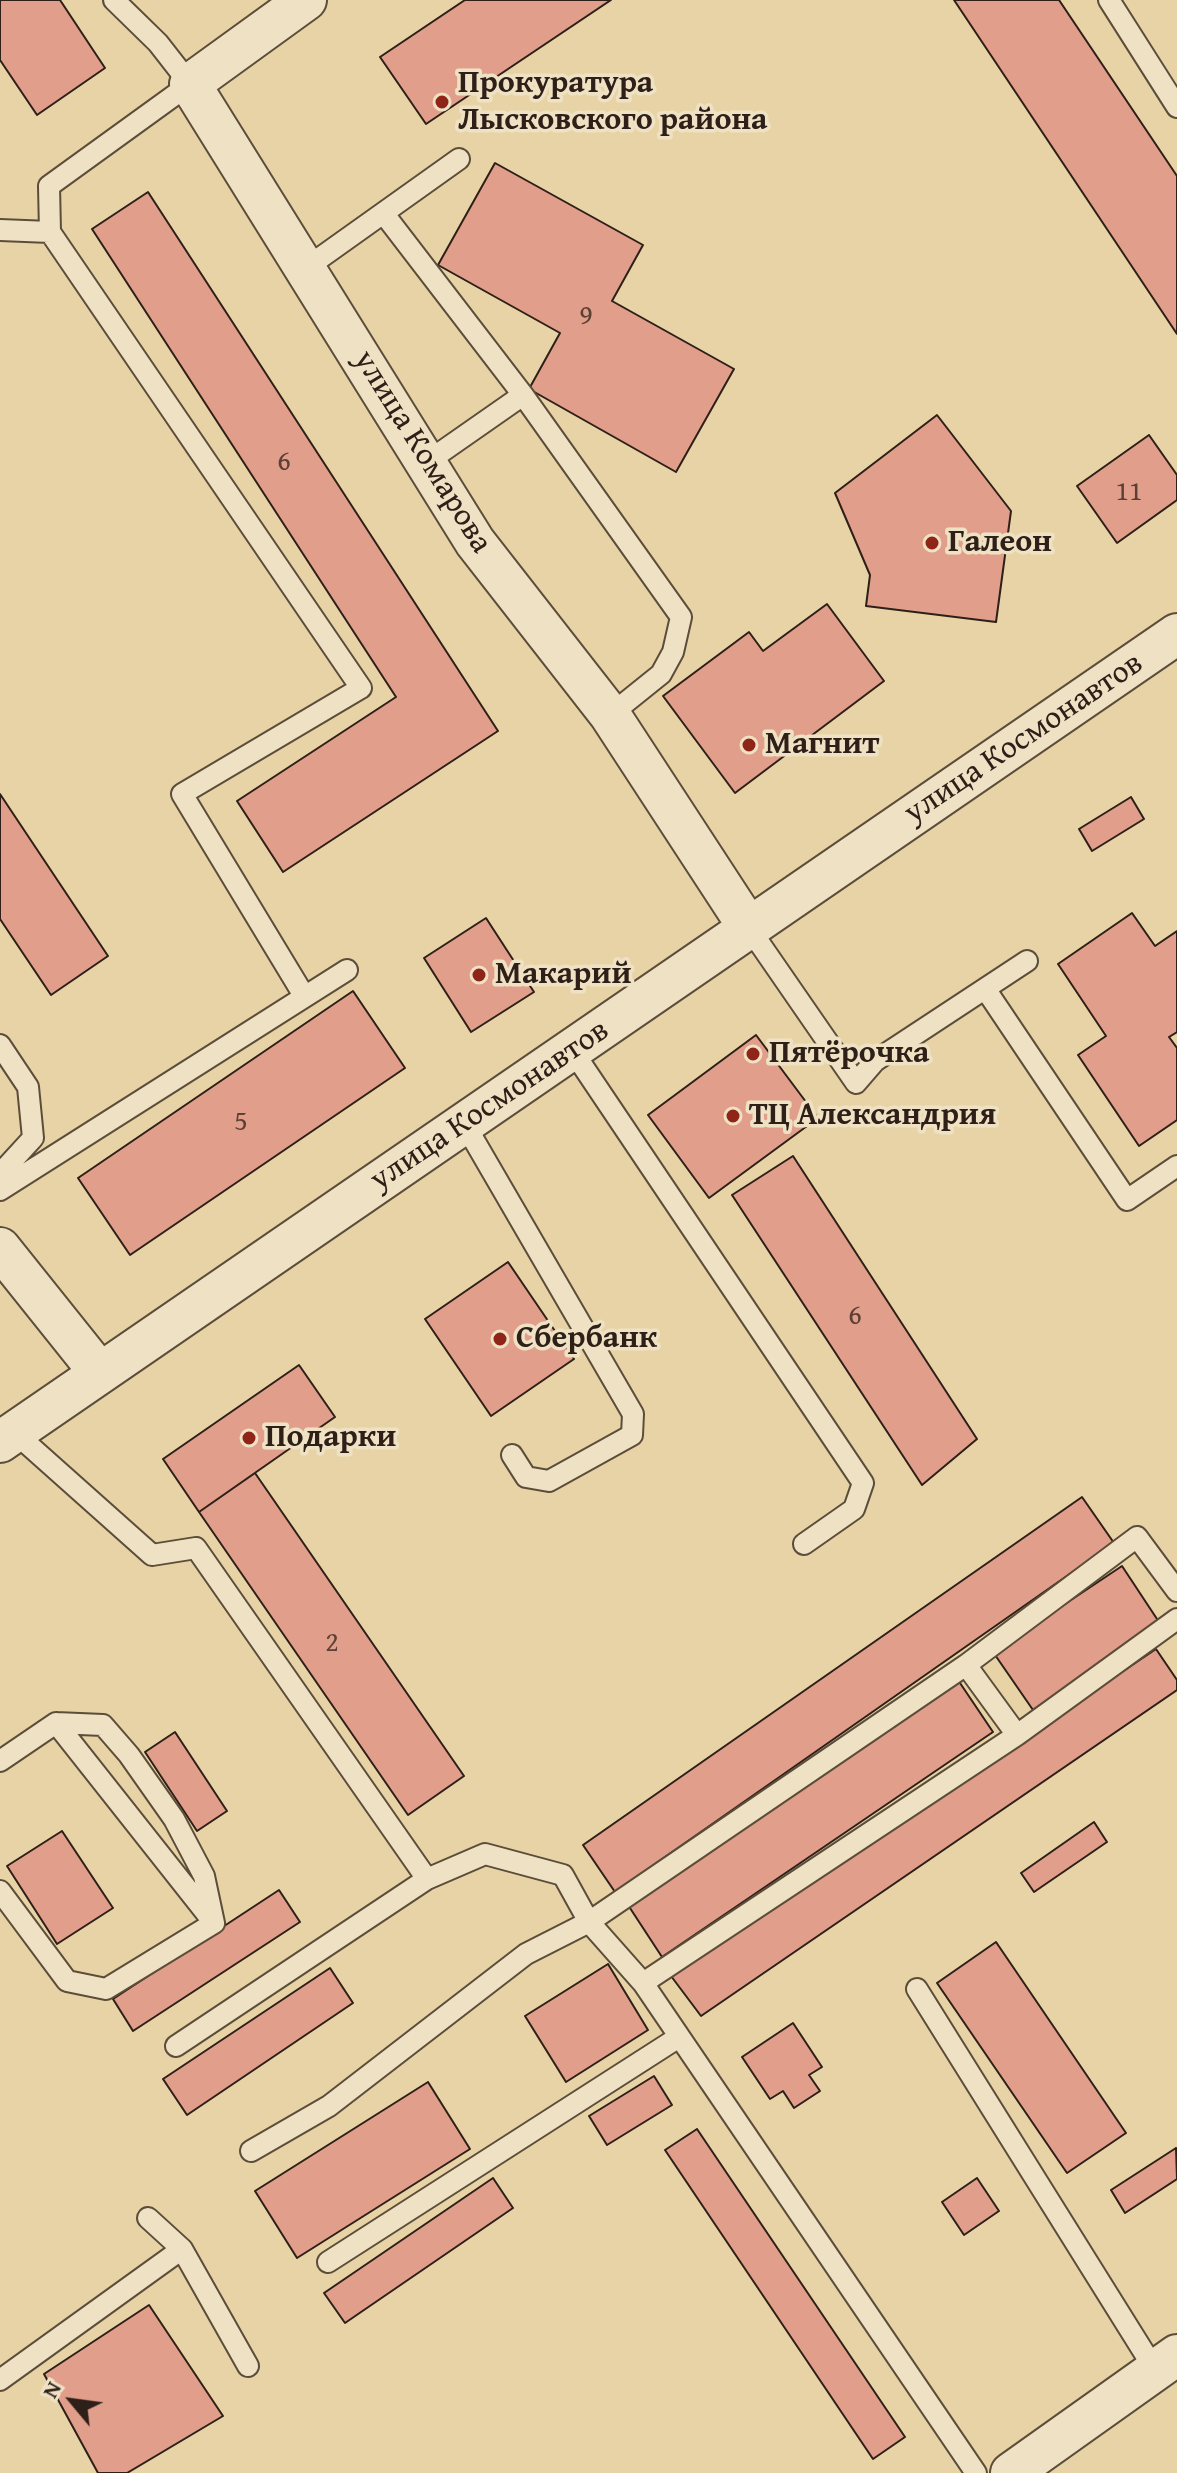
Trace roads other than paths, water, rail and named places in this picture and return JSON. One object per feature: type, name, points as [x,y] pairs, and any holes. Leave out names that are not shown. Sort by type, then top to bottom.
[{"type":"street","points":[[190,84],[306,0]]},
{"type":"street","name":"улица Комарова","points":[[190,84],[475,542],[610,715],[749,928]]},
{"type":"street","name":"улица Космонавтов","points":[[7,1437],[1177,634]]},
{"type":"street","points":[[0,1248],[100,1373]]},
{"type":"street","points":[[1011,2473],[1166,2363]]},
{"type":"lane","points":[[114,0],[158,43],[190,84],[49,186],[50,232],[361,688],[182,794],[303,994]]},
{"type":"lane","points":[[1109,0],[1177,107]]},
{"type":"lane","points":[[306,268],[459,159]]},
{"type":"lane","points":[[384,214],[523,395],[681,617],[673,652],[661,674],[610,715]]},
{"type":"lane","points":[[0,230],[50,232]]},
{"type":"lane","points":[[427,462],[523,395]]},
{"type":"lane","points":[[749,928],[856,1083],[875,1061],[1027,961]]},
{"type":"lane","points":[[0,1190],[303,994],[347,970]]},
{"type":"lane","points":[[986,990],[1127,1200],[1177,1166]]},
{"type":"lane","points":[[0,1045],[28,1087],[33,1138],[0,1174]]},
{"type":"lane","points":[[572,1050],[863,1483],[854,1509],[804,1544]]},
{"type":"lane","points":[[464,1123],[633,1414],[632,1435],[549,1481],[526,1477],[512,1455]]},
{"type":"lane","points":[[7,1437],[152,1555],[196,1548],[427,1879]]},
{"type":"lane","points":[[251,2151],[329,2106],[526,1954],[589,1922],[966,1665],[1137,1537],[1177,1591]]},
{"type":"lane","points":[[643,1983],[1017,1735],[1177,1619]]},
{"type":"lane","points":[[966,1665],[1017,1735]]},
{"type":"lane","points":[[56,1723],[214,1923]]},
{"type":"lane","points":[[0,1761],[56,1723],[103,1725],[129,1755],[174,1819],[204,1876],[214,1923]]},
{"type":"lane","points":[[176,2046],[427,1879],[485,1854],[563,1875],[589,1922],[643,1983],[976,2473]]},
{"type":"lane","points":[[0,1891],[67,1981],[106,1989],[214,1923]]},
{"type":"lane","points":[[917,1989],[1166,2363]]},
{"type":"lane","points":[[328,2262],[679,2037]]},
{"type":"lane","points":[[148,2218],[182,2249],[248,2366]]},
{"type":"lane","points":[[0,2380],[182,2249]]},
{"type":"place","name":"Прокуратура Лысковского района","points":[[442,102]]},
{"type":"place","name":"Галеон","points":[[932,543]]},
{"type":"place","name":"Магнит","points":[[749,745]]},
{"type":"place","name":"Макарий","points":[[479,975]]},
{"type":"place","name":"Пятёрочка","points":[[753,1054]]},
{"type":"place","name":"ТЦ Александрия","points":[[733,1116]]},
{"type":"place","name":"Сбербанк","points":[[500,1339]]},
{"type":"place","name":"Подарки","points":[[249,1438]]}]
